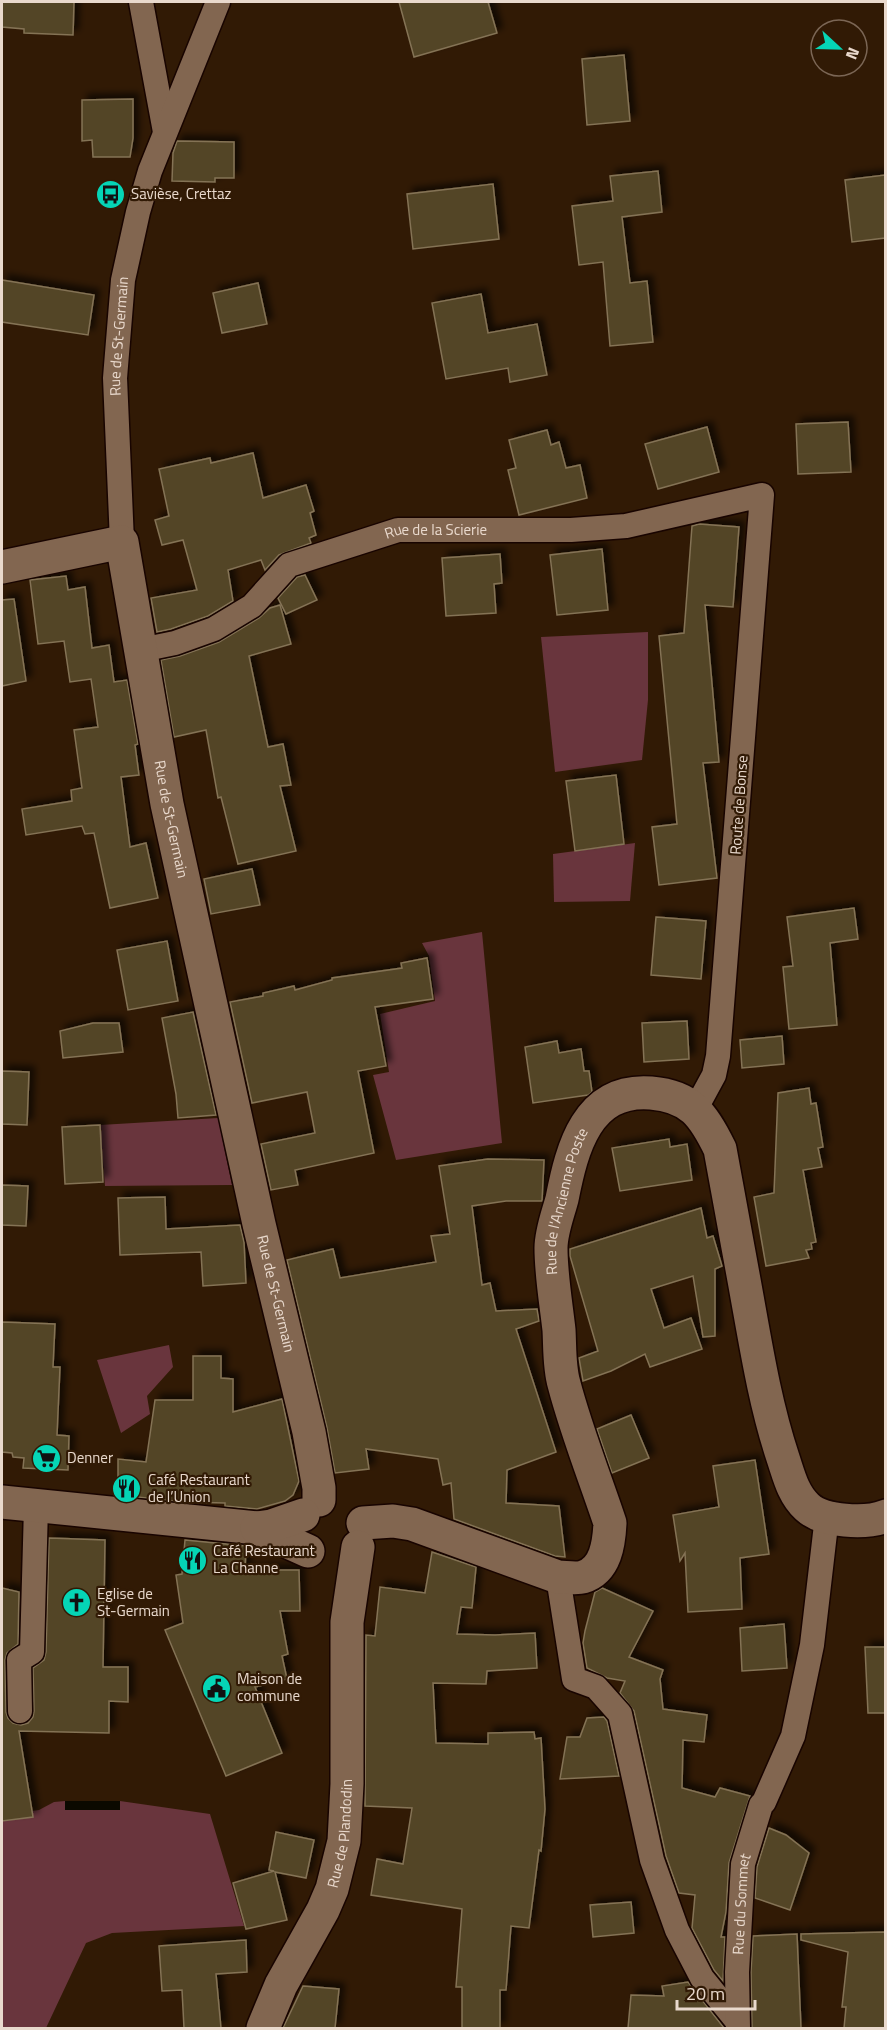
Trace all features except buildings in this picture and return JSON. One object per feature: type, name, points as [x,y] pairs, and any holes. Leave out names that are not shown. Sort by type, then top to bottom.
[{"type":"street","points":[[141,2],[165,132]]},
{"type":"street","name":"Rue de St-Germain","points":[[218,2],[147,181],[123,280],[115,378],[122,542],[167,804],[259,1224],[309,1432],[318,1480],[311,1507]]},
{"type":"street","name":"Rue de la Scierie","points":[[141,650],[175,643],[214,629],[252,606],[289,565],[398,530],[571,530],[626,526],[762,495]]},
{"type":"street","name":"Route de Bonse","points":[[695,1110],[714,1075],[718,1056],[762,495]]},
{"type":"street","points":[[2,567],[122,542]]},
{"type":"street","name":"Rue de l'Ancienne Poste","points":[[361,1535],[393,1521],[412,1524],[558,1577],[583,1577],[598,1567],[609,1545],[610,1523],[563,1382],[551,1246],[574,1147],[594,1113],[605,1103],[621,1095],[641,1092],[664,1094],[688,1103],[709,1126],[720,1149],[755,1341],[774,1429],[794,1491],[817,1512]]},
{"type":"street","points":[[2,1502],[257,1528],[272,1526],[333,1498],[346,1501],[357,1510],[361,1535],[348,1557],[338,1561],[317,1556],[257,1528]]},
{"type":"street","points":[[20,1711],[19,1660],[32,1652],[36,1507]]},
{"type":"street","points":[[311,1507],[300,1524],[300,1534],[303,1543],[317,1556]]},
{"type":"street","points":[[817,1512],[861,1522],[874,1521],[885,1516]]},
{"type":"street","name":"Rue du Sommet","points":[[738,2025],[737,1972],[743,1864],[761,1804],[764,1802],[793,1736],[812,1645],[817,1512]]},
{"type":"street","name":"Rue de Plandodin","points":[[263,2028],[281,1985],[332,1889],[341,1857],[346,1805],[347,1622],[361,1535]]},
{"type":"street","name":"Rue de Plandodin","points":[[317,1556],[333,1570],[340,1585],[347,1622]]},
{"type":"street","name":"Rue du Sommet","points":[[558,1577],[574,1679],[596,1687],[620,1714],[652,1860],[677,1930],[702,1978],[738,2025]]},
{"type":"shaded area","points":[[648,632],[648,700],[642,760],[555,772],[541,637]]},
{"type":"shaded area","points":[[635,843],[630,901],[554,902],[553,854]]},
{"type":"shaded area","points":[[482,932],[502,1143],[396,1160],[373,1075],[389,1072],[380,1014],[435,1001],[429,956],[422,943]]},
{"type":"shaded area","points":[[218,1118],[232,1185],[105,1186],[100,1125]]},
{"type":"shaded area","points":[[169,1345],[173,1367],[147,1396],[150,1414],[121,1433],[97,1360]]},
{"type":"shaded area","points":[[65,1801],[120,1801],[120,1810],[65,1810]]},
{"type":"shaded area","points":[[120,1801],[210,1814],[244,1926],[112,1933],[86,1943],[46,2028],[2,2028],[2,1815],[39,1810],[54,1802]]},
{"type":"place","name":"Savièse, Crettaz","points":[[110,194]]},
{"type":"place","name":"Denner","points":[[46,1458]]},
{"type":"place","name":"Café Restaurant de l’Union","points":[[127,1489]]},
{"type":"place","name":"Café Restaurant La Channe","points":[[192,1560]]},
{"type":"place","name":"Eglise de St-Germain","points":[[76,1603]]},
{"type":"place","name":"Maison de commune","points":[[216,1688]]}]
